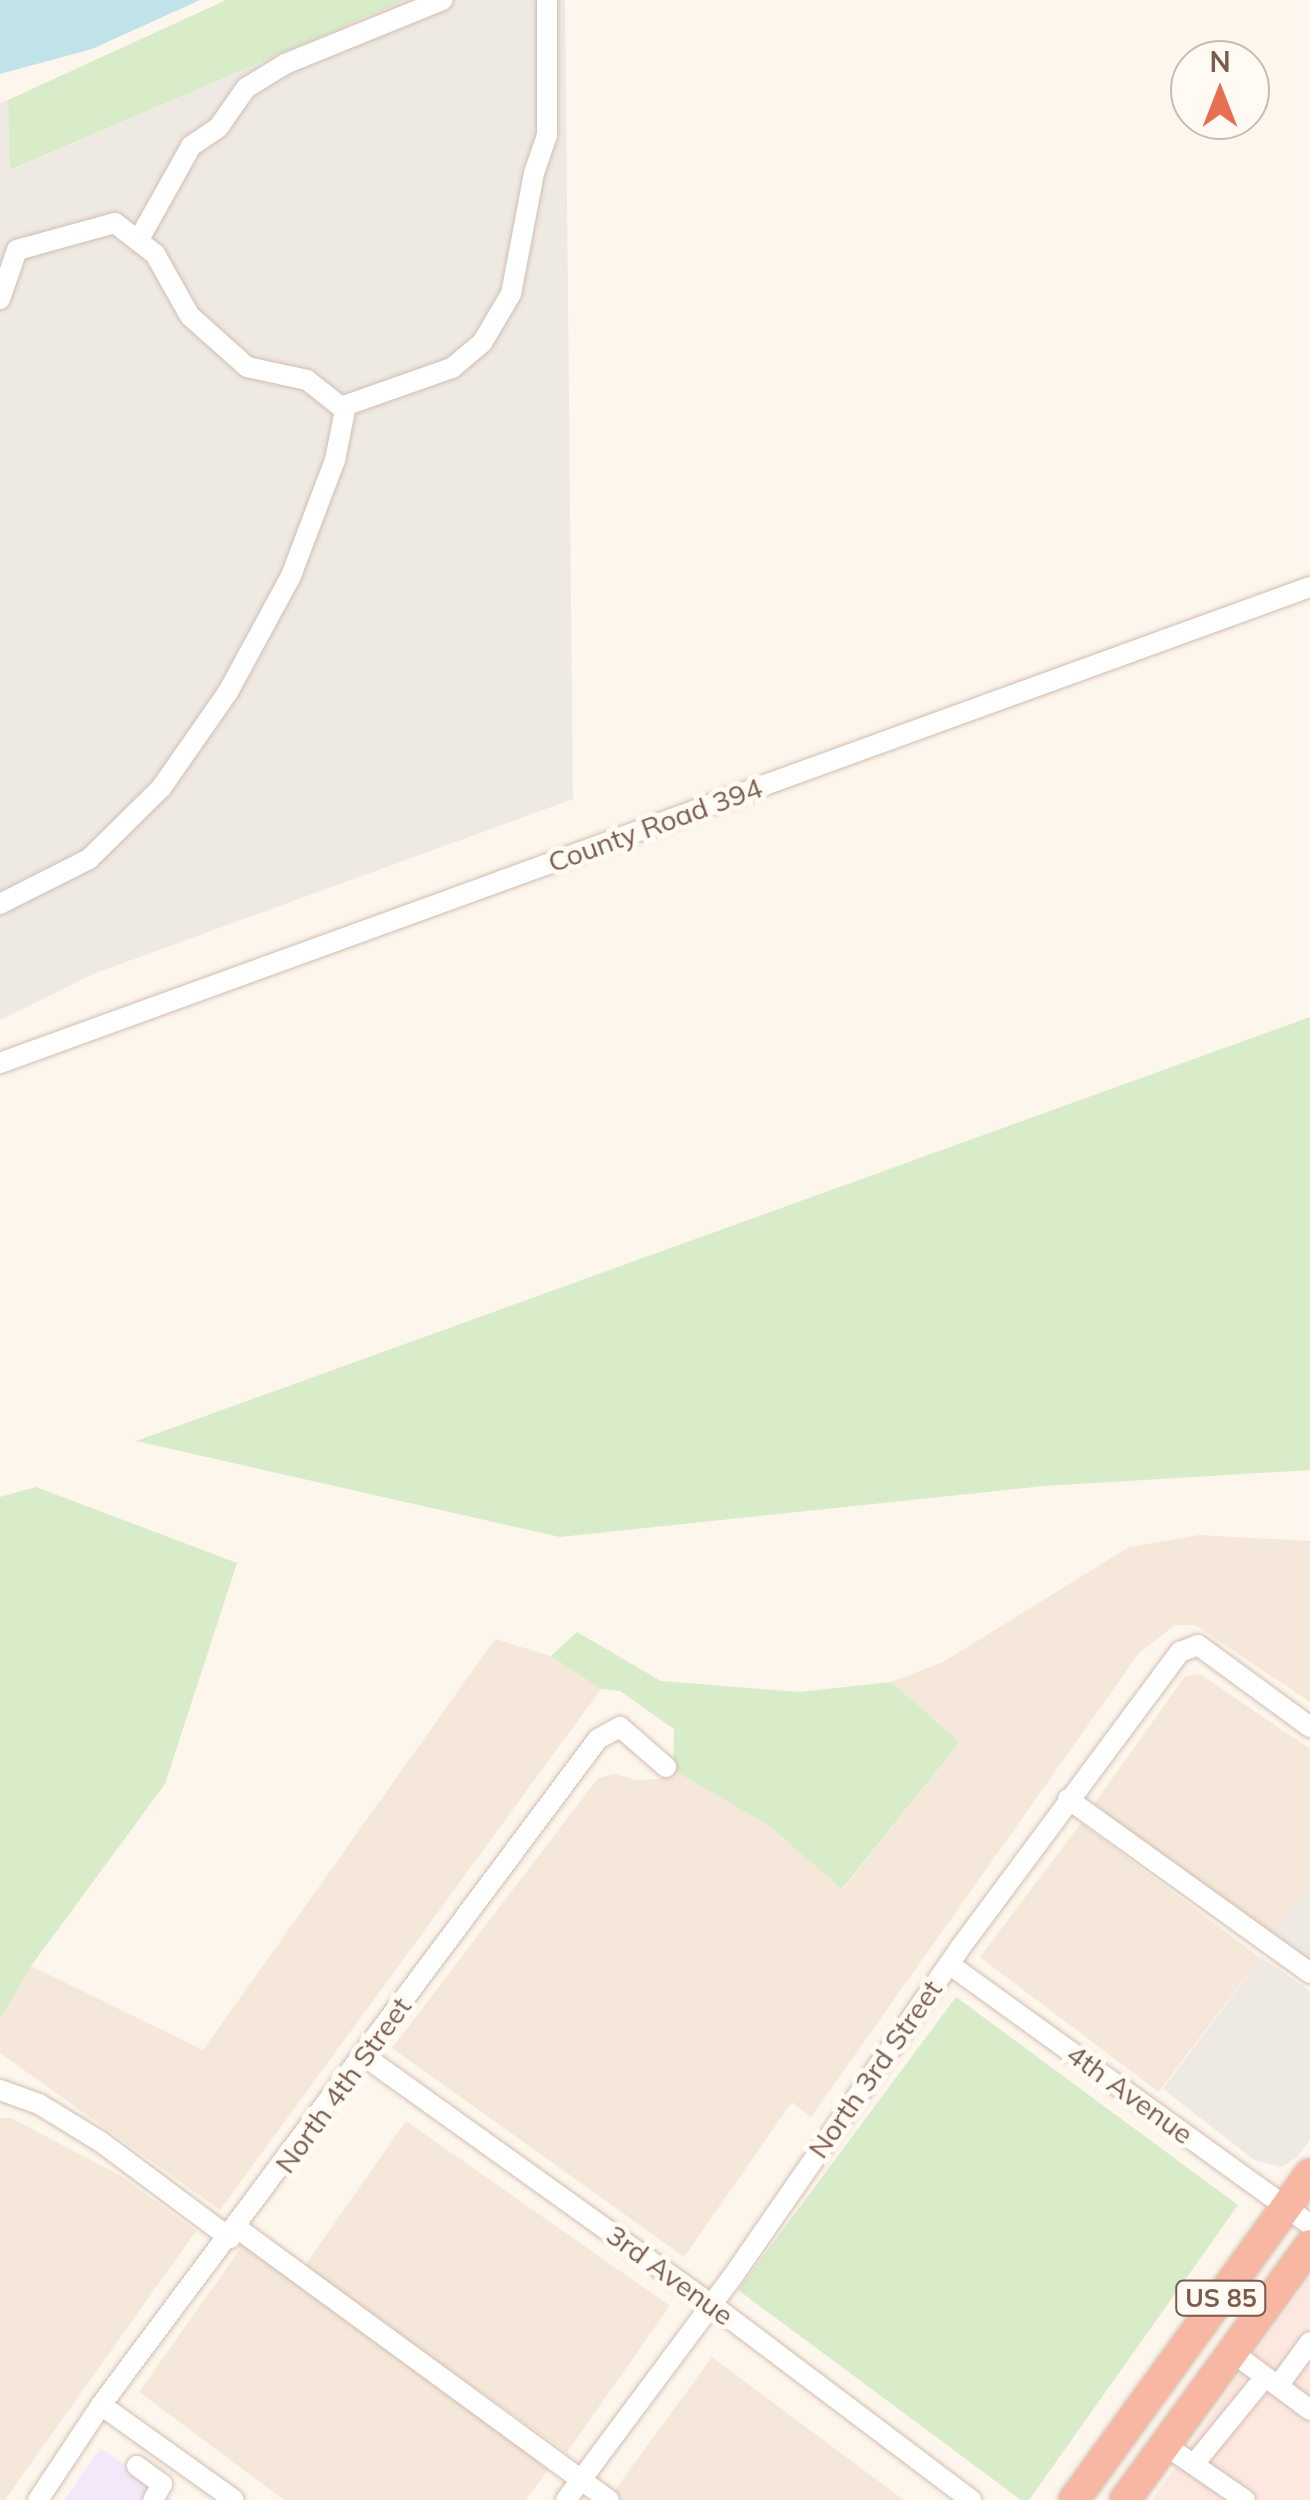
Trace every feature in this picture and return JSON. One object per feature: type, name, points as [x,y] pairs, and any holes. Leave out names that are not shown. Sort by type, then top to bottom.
[{"type":"highway","name":"US 85","points":[[1074,2500],[1298,2216],[1310,2174]]},
{"type":"highway","name":"US 85","points":[[1125,2500],[1310,2245]]},
{"type":"street","points":[[138,241],[191,146],[218,128],[246,88],[286,64],[443,0]]},
{"type":"street","points":[[342,408],[452,368],[482,343],[512,294],[534,173],[547,135],[547,0]]},
{"type":"street","points":[[0,299],[18,250],[114,223],[155,254],[190,316],[247,367],[308,380],[342,408]]},
{"type":"street","points":[[0,904],[89,859],[160,788],[228,692],[291,576],[335,460],[342,408]]},
{"type":"street","name":"County Road 394","points":[[0,1063],[1310,587]]},
{"type":"street","name":"North 3rd Street","points":[[566,2500],[711,2304],[1068,1799],[1180,1652],[1192,1645],[1310,1727]]},
{"type":"street","name":"North 4th Street","points":[[38,2500],[101,2405],[598,1739],[620,1727],[666,1767]]},
{"type":"street","points":[[1068,1799],[1310,1973]]},
{"type":"street","name":"4th Avenue","points":[[949,1964],[1298,2216]]},
{"type":"street","name":"3rd Avenue","points":[[364,2056],[711,2304],[971,2500]]},
{"type":"street","points":[[0,2090],[38,2104],[102,2142],[609,2500]]},
{"type":"street","points":[[1194,2464],[1310,2342]]},
{"type":"street","points":[[1232,2352],[1310,2410]]},
{"type":"street","points":[[101,2405],[234,2500]]},
{"type":"street","points":[[1165,2445],[1245,2500]]},
{"type":"street","points":[[137,2466],[162,2484],[153,2500]]},
{"type":"shaded area","points":[[405,0],[565,0],[573,799],[93,974],[0,1020],[0,103],[8,100],[11,170]]},
{"type":"shaded area","points":[[1199,1535],[1310,1541],[1310,1702],[1195,1625],[1175,1625],[1139,1653],[811,2117],[792,2102],[684,2257],[392,2048],[598,1778],[614,1774],[636,1780],[660,1779],[673,1770],[768,1825],[843,1889],[960,1742],[891,1682],[943,1662],[1129,1547]]},
{"type":"shaded area","points":[[495,1639],[551,1656],[601,1689],[220,2210],[0,2053],[0,2020],[31,1966],[203,2050]]},
{"type":"shaded area","points":[[1200,1674],[1310,1749],[1310,1885],[1272,1937],[1094,1804],[1185,1676]]},
{"type":"shaded area","points":[[1081,1823],[1260,1958],[1159,2092],[980,1957]]},
{"type":"shaded area","points":[[1310,1885],[1310,1964],[1272,1937]]},
{"type":"shaded area","points":[[1261,1957],[1310,1991],[1310,2139],[1297,2157],[1281,2167],[1254,2160],[1163,2089]]},
{"type":"shaded area","points":[[0,2118],[11,2118],[121,2176],[196,2231],[5,2500],[0,2500]]},
{"type":"shaded area","points":[[406,2121],[670,2306],[567,2452],[303,2268]]},
{"type":"shaded area","points":[[243,2245],[549,2468],[526,2500],[284,2500],[139,2392]]},
{"type":"shaded area","points":[[1310,2278],[1310,2500],[1152,2500],[1238,2377]]},
{"type":"shaded area","points":[[712,2357],[904,2500],[621,2500],[612,2494]]},
{"type":"shaded area","points":[[101,2448],[172,2500],[64,2500]]},
{"type":"green space","points":[[226,0],[405,0],[10,170],[8,100]]},
{"type":"green space","points":[[1310,1017],[1310,1470],[1044,1486],[560,1537],[136,1441]]},
{"type":"green space","points":[[36,1487],[237,1563],[165,1784],[31,1966],[0,2020],[0,1497]]},
{"type":"green space","points":[[577,1632],[661,1681],[800,1692],[891,1682],[960,1742],[842,1889],[768,1825],[673,1770],[674,1729],[620,1691],[601,1689],[551,1656]]},
{"type":"green space","points":[[956,1997],[1238,2205],[1029,2500],[1021,2500],[738,2290]]},
{"type":"water","points":[[0,0],[200,0],[92,49],[0,74]]}]
